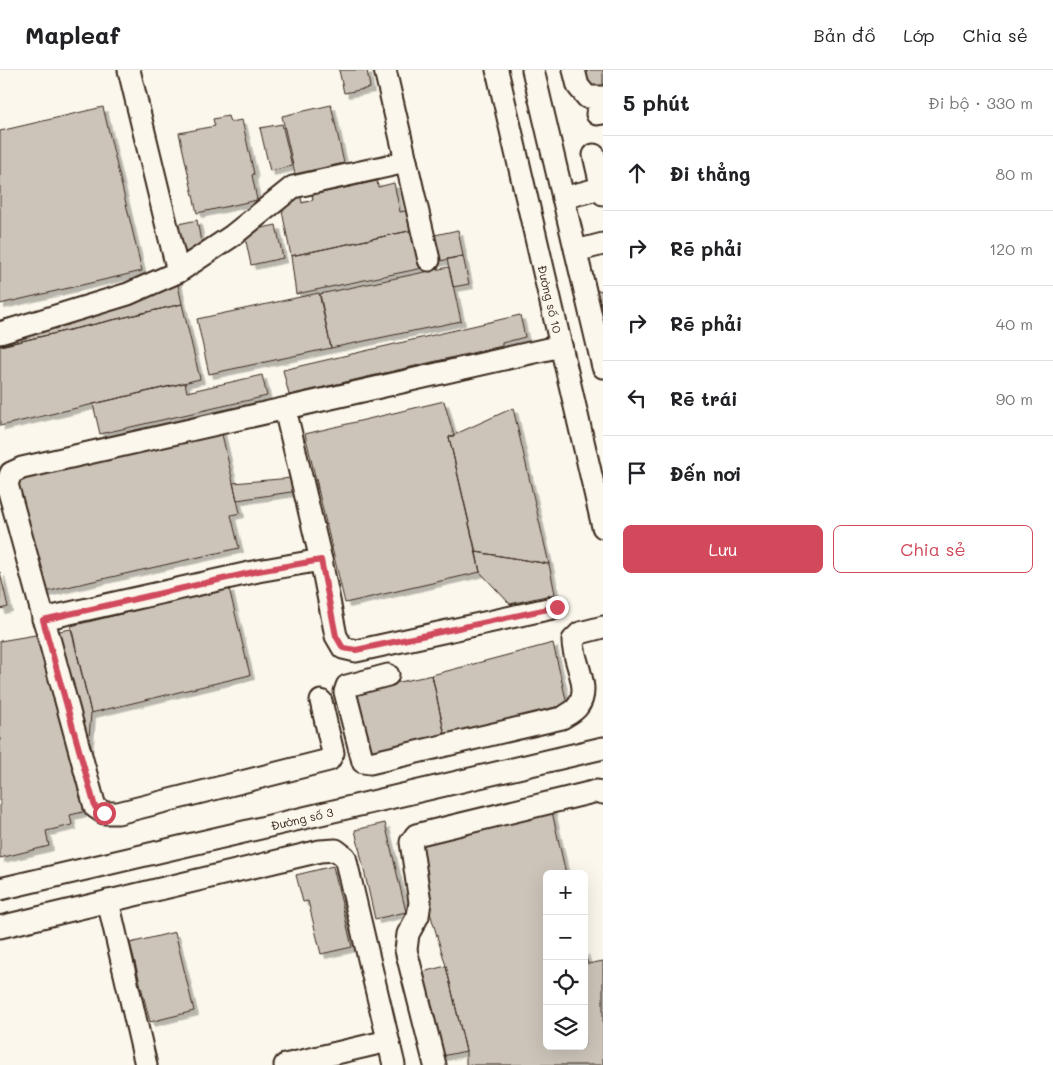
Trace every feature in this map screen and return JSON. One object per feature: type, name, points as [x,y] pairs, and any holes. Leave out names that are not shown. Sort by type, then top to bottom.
[{"type":"street","points":[[129,70],[178,272]]},
{"type":"street","points":[[385,70],[429,260]]},
{"type":"street","name":"Đường số 10","points":[[497,70],[603,527]]},
{"type":"street","points":[[533,70],[603,367]]},
{"type":"street","points":[[574,70],[578,86],[587,97],[601,108]]},
{"type":"street","points":[[563,198],[602,191],[594,155]]},
{"type":"street","points":[[0,333],[128,294],[178,272],[232,236],[293,187],[406,162]]},
{"type":"street","points":[[576,251],[603,244]]},
{"type":"street","points":[[321,701],[333,753],[329,760],[118,813],[104,813],[95,807],[7,484],[11,474],[22,468],[561,346]]},
{"type":"street","points":[[285,409],[321,560],[336,636],[343,648],[356,650],[557,607]]},
{"type":"street","points":[[43,620],[258,571],[321,560]]},
{"type":"street","points":[[388,675],[347,686],[345,692],[362,762],[370,763],[562,718],[579,706],[583,689],[572,648],[573,640],[580,633],[603,627]]},
{"type":"street","name":"Đường số 3","points":[[0,889],[603,748]]},
{"type":"street","points":[[435,1065],[406,950],[408,934],[418,916],[420,902],[411,842],[416,835],[597,791],[603,793]]},
{"type":"street","points":[[0,926],[320,851],[336,850],[345,857],[394,1065]]},
{"type":"street","points":[[108,901],[146,1065]]},
{"type":"street","points":[[285,1065],[388,1041]]},
{"type":"building","points":[[339,70],[367,70],[370,88],[344,93]]},
{"type":"building","points":[[579,70],[603,70],[603,85],[583,89]]},
{"type":"building","points":[[331,105],[344,163],[295,174],[282,116]]},
{"type":"building","points":[[103,107],[142,271],[0,304],[0,131]]},
{"type":"building","points":[[228,116],[230,122],[242,120],[254,174],[252,175],[257,200],[197,213],[179,133],[215,126],[213,119]]},
{"type":"building","points":[[282,124],[292,166],[270,171],[260,128]]},
{"type":"building","points":[[377,181],[378,187],[394,183],[400,212],[415,209],[419,229],[291,256],[280,201],[301,197],[302,203],[313,200],[312,195]]},
{"type":"building","points":[[197,220],[202,248],[180,253],[174,225]]},
{"type":"building","points":[[276,225],[283,258],[251,265],[244,232]]},
{"type":"building","points":[[418,229],[423,268],[296,294],[291,256]]},
{"type":"building","points":[[458,230],[463,256],[431,263],[426,237]]},
{"type":"building","points":[[463,256],[469,284],[453,287],[447,259]]},
{"type":"building","points":[[449,267],[461,321],[331,348],[320,294]]},
{"type":"building","points":[[177,280],[182,304],[0,346],[0,320]]},
{"type":"building","points":[[603,290],[603,317],[597,291]]},
{"type":"building","points":[[319,293],[331,348],[209,374],[197,319]]},
{"type":"building","points":[[182,304],[200,379],[0,426],[0,346]]},
{"type":"building","points":[[520,315],[525,337],[502,343],[502,346],[289,395],[283,370]]},
{"type":"building","points":[[262,375],[267,396],[100,434],[93,404],[185,383],[187,392]]},
{"type":"building","points":[[444,401],[454,436],[449,437],[480,572],[345,603],[305,434]]},
{"type":"building","points":[[513,408],[549,564],[476,552],[449,437]]},
{"type":"building","points":[[221,430],[240,513],[231,515],[239,548],[41,593],[14,477]]},
{"type":"building","points":[[315,476],[318,488],[237,500],[233,483]]},
{"type":"building","points":[[476,552],[549,564],[555,594],[510,604],[480,572]]},
{"type":"building","points":[[0,572],[8,607],[0,609]]},
{"type":"building","points":[[229,588],[250,675],[91,713],[71,626]]},
{"type":"building","points":[[71,629],[91,713],[83,812],[70,815],[72,825],[46,831],[49,846],[0,858],[0,641]]},
{"type":"building","points":[[553,643],[567,704],[445,736],[432,675]]},
{"type":"building","points":[[432,675],[445,736],[364,754],[349,693]]},
{"type":"building","points":[[550,803],[565,870],[543,870],[543,1050],[588,1050],[588,964],[603,961],[603,1065],[466,1065],[466,1051],[446,966],[407,836]]},
{"type":"building","points":[[385,823],[406,912],[375,919],[355,830]]},
{"type":"building","points":[[333,866],[352,947],[321,954],[308,901],[303,902],[296,875]]},
{"type":"building","points":[[175,932],[194,1011],[150,1022],[130,943]]},
{"type":"building","points":[[446,966],[466,1051],[438,1057],[418,973]]},
{"type":"route","points":[[104,813],[95,807],[43,620],[165,591],[321,560],[336,636],[343,648],[356,650],[557,607]]}]
